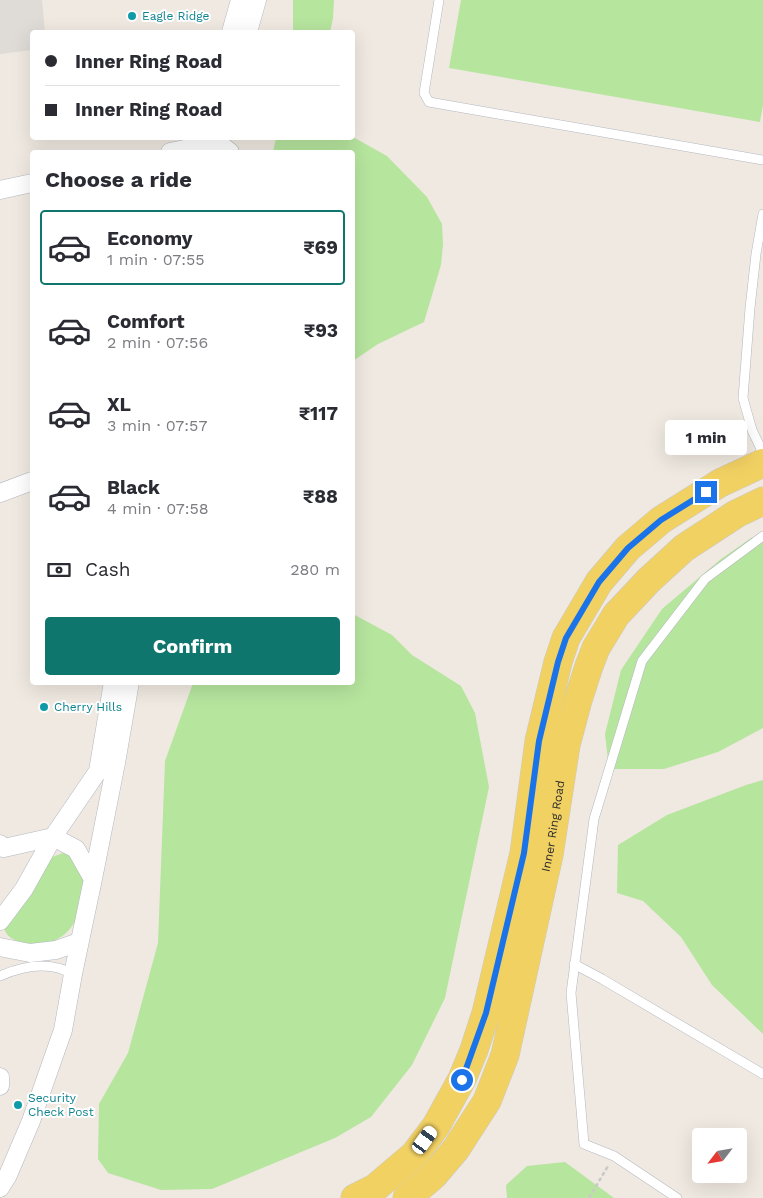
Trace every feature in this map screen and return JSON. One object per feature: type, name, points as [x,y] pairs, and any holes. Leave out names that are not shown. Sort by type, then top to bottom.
[{"type":"main road","name":"Inner Ring Road","points":[[355,1198],[375,1188],[414,1155],[436,1126],[462,1080],[474,1050],[486,1013],[524,853],[539,741],[558,662],[566,638],[599,582],[628,548],[661,520],[720,483],[763,463]]},
{"type":"main road","name":"Inner Ring Road","points":[[407,1198],[433,1176],[456,1149],[487,1101],[504,1055],[548,855],[566,745],[578,700],[596,648],[616,615],[649,580],[684,548],[736,514],[763,501]]},
{"type":"street","points":[[232,30],[240,0]]},
{"type":"street","points":[[249,30],[257,0]]},
{"type":"street","points":[[188,150],[214,147],[229,140]]},
{"type":"street","points":[[0,190],[30,183]]},
{"type":"street","points":[[0,493],[30,482]]},
{"type":"street","points":[[0,921],[24,889],[53,837],[98,771],[113,685]]},
{"type":"street","points":[[0,1188],[8,1175],[31,1121],[63,1030],[116,763],[129,685]]},
{"type":"street","points":[[0,844],[4,848],[53,837],[76,848],[93,879]]},
{"type":"street","points":[[0,947],[30,953],[56,950],[80,942]]},
{"type":"street","points":[[0,1077],[0,1086]]},
{"type":"lane","points":[[440,0],[424,93],[429,102],[763,160]]},
{"type":"lane","points":[[763,214],[750,308],[743,398],[752,430],[763,453]]},
{"type":"lane","points":[[677,1198],[614,1156],[584,1144],[570,993],[594,819],[642,661],[705,579],[763,536]]},
{"type":"lane","points":[[574,964],[763,1074]]},
{"type":"lane","points":[[0,976],[16,969],[39,966],[60,968],[73,974]]},
{"type":"path","points":[[589,1198],[614,1156]]},
{"type":"green space","points":[[293,0],[334,0],[330,30],[293,30]]},
{"type":"green space","points":[[461,0],[763,0],[763,105],[760,122],[449,68]]},
{"type":"green space","points":[[355,138],[387,156],[427,197],[442,224],[443,244],[441,265],[424,322],[378,344],[355,360],[355,150],[273,150],[276,140],[355,140]]},
{"type":"green space","points":[[763,534],[763,728],[718,752],[664,769],[609,769],[605,734],[621,670],[662,609],[721,559],[751,538]]},
{"type":"green space","points":[[355,615],[392,635],[412,655],[461,686],[475,713],[489,787],[445,998],[412,1065],[371,1117],[335,1138],[212,1189],[161,1190],[108,1173],[98,1159],[99,1104],[128,1053],[158,943],[165,761],[192,685],[355,685]]},
{"type":"green space","points":[[763,780],[763,1034],[712,985],[681,937],[643,901],[617,893],[618,845],[667,815]]},
{"type":"green space","points":[[63,853],[75,860],[81,868],[84,877],[80,911],[76,920],[70,929],[59,938],[50,942],[32,944],[12,939],[4,928],[52,857]]},
{"type":"green space","points":[[565,1162],[614,1198],[507,1198],[506,1185],[527,1166]]},
{"type":"shaded area","points":[[0,0],[42,0],[45,30],[30,30],[30,50],[0,54]]},
{"type":"place","name":"Eagle Ridge","points":[[132,16]]},
{"type":"place","name":"Cherry Hills","points":[[44,707]]},
{"type":"place","name":"Security Check Post","points":[[18,1105]]},
{"type":"route","points":[[462,1080],[486,1013],[524,853],[539,741],[558,662],[566,638],[599,582],[628,548],[661,520],[706,492]]}]
